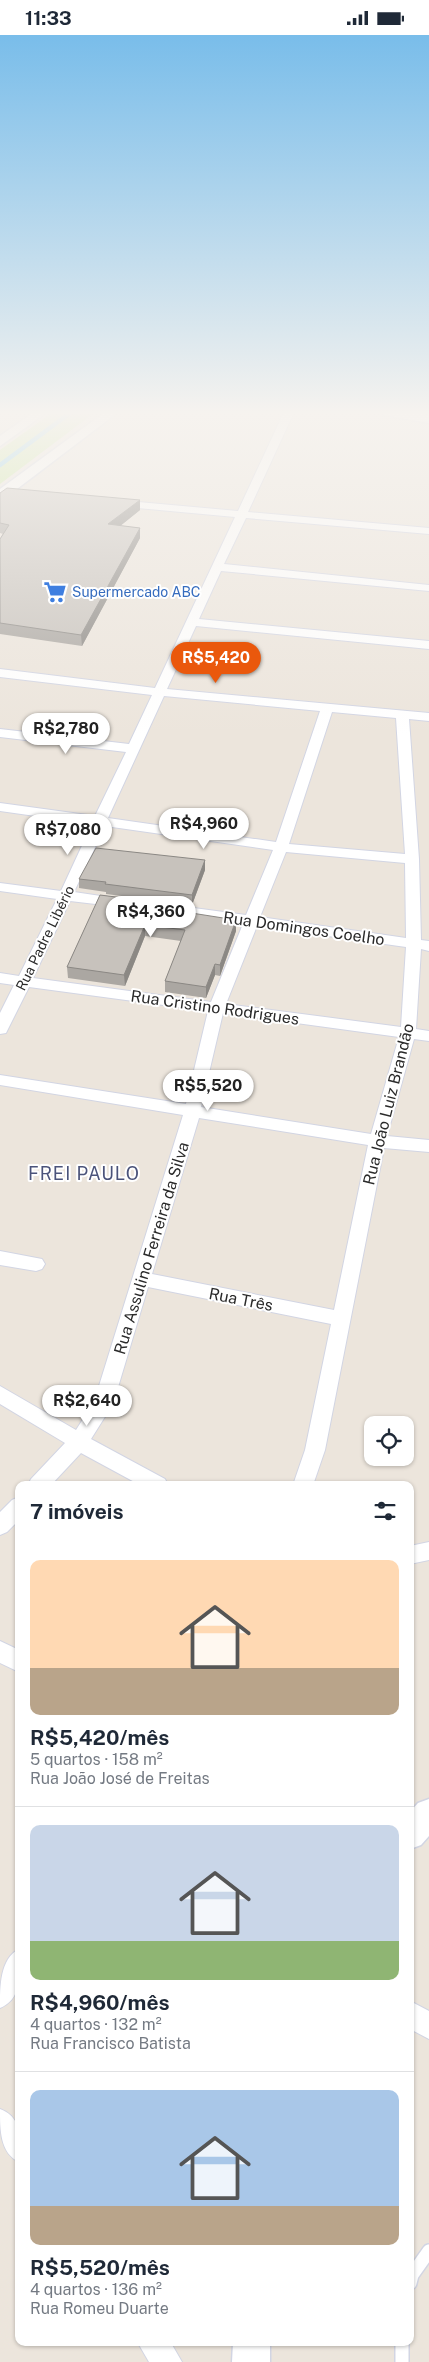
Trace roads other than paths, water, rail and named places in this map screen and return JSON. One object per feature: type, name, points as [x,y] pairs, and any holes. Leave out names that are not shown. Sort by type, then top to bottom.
[{"type":"street","name":"Rua Padre Libério","points":[[0,1029],[135,749],[158,692],[239,519]]},
{"type":"street","points":[[283,519],[429,531]]},
{"type":"street","points":[[217,567],[429,588]]},
{"type":"street","points":[[192,622],[429,645]]},
{"type":"street","points":[[0,673],[158,692],[429,717]]},
{"type":"street","name":"Rua Assulino Ferreira da Silva","points":[[42,1481],[79,1442],[103,1404],[192,1112],[217,1007],[250,919],[281,847],[327,709]]},
{"type":"street","name":"Rua João Luiz Brandão","points":[[303,1481],[315,1450],[377,1141],[408,1033],[421,945],[412,859],[402,715]]},
{"type":"street","points":[[0,733],[135,749]]},
{"type":"street","points":[[0,807],[281,847],[412,859]]},
{"type":"street","points":[[0,887],[134,904]]},
{"type":"street","name":"Rua Domingos Coelho","points":[[154,907],[250,919],[421,945]]},
{"type":"street","name":"Rua Cristino Rodrigues","points":[[0,979],[429,1036]]},
{"type":"street","points":[[0,1080],[377,1141],[429,1146]]},
{"type":"street","points":[[0,1258],[36,1264]]},
{"type":"street","name":"Rua Três","points":[[142,1279],[341,1319]]},
{"type":"street","points":[[0,1394],[79,1442],[151,1481]]},
{"type":"street","points":[[0,1526],[15,1510]]},
{"type":"street","points":[[414,1554],[429,1551]]},
{"type":"street","points":[[0,1651],[15,1660]]},
{"type":"street","points":[[414,1830],[429,1814]]},
{"type":"street","points":[[0,1995],[15,1969]]},
{"type":"street","points":[[414,2017],[429,2025]]},
{"type":"street","points":[[0,2122],[15,2143]]},
{"type":"street","points":[[155,2346],[167,2362]]},
{"type":"street","points":[[252,2346],[252,2362]]},
{"type":"lane","points":[[414,2272],[429,2251]]},
{"type":"lane","points":[[402,2346],[402,2362]]},
{"type":"place","name":"Supermercado ABC","points":[[55,592]]},
{"type":"district","name":"FREI PAULO","points":[[84,1174]]}]
